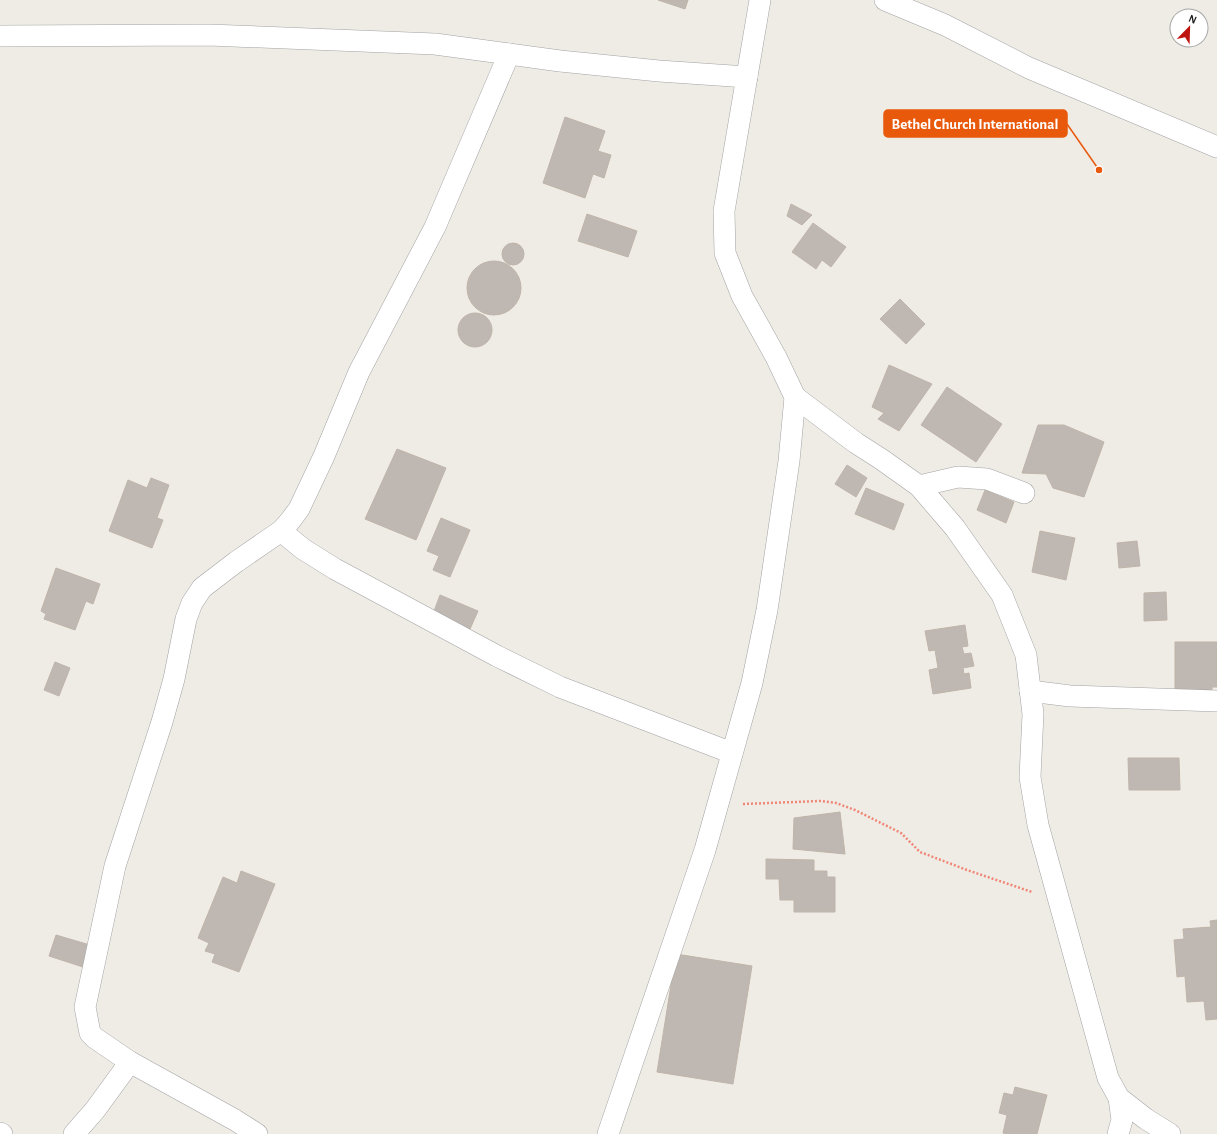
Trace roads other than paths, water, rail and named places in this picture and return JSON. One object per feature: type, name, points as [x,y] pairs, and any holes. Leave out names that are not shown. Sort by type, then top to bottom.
[{"type":"street","points":[[760,0],[724,210],[725,253],[742,296],[776,357],[795,397],[856,443],[881,458],[919,486],[955,528],[1002,595],[1026,655],[1033,714],[1030,778],[1038,825],[1108,1078],[1118,1098],[1122,1120],[1118,1134]]},
{"type":"street","points":[[885,0],[945,25],[1029,68],[1217,147]]},
{"type":"street","points":[[0,36],[209,35],[435,44],[659,71],[748,77]]},
{"type":"street","points":[[257,1134],[235,1120],[130,1062],[95,1038],[90,1032],[85,1007],[115,866],[162,722],[174,679],[186,619],[192,603],[202,588],[281,531],[290,522],[299,509],[324,456],[359,372],[435,227],[509,54]]},
{"type":"street","points":[[608,1134],[705,850],[752,683],[767,610],[789,461],[795,397]]},
{"type":"street","points":[[919,486],[958,477],[987,479],[1024,494]]},
{"type":"street","points":[[281,531],[303,549],[335,569],[497,656],[560,687],[732,753]]},
{"type":"street","points":[[1030,691],[1070,696],[1122,699],[1217,701]]},
{"type":"street","points":[[74,1134],[95,1110],[130,1062]]},
{"type":"street","points":[[1118,1098],[1146,1119],[1170,1134]]},
{"type":"place","name":"Bethel Church International","points":[[1099,170]]}]
